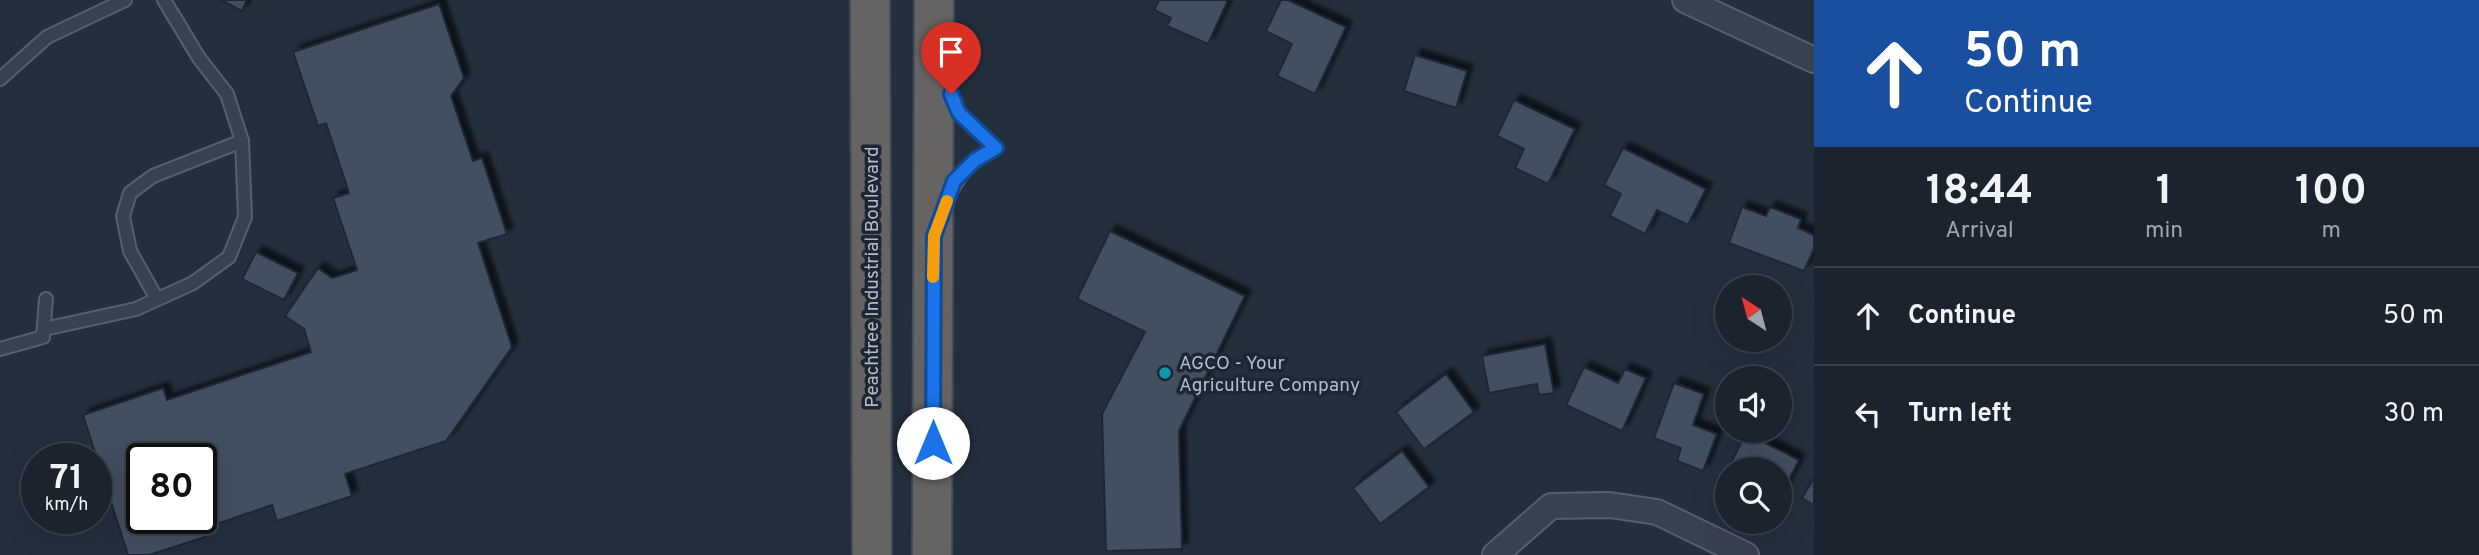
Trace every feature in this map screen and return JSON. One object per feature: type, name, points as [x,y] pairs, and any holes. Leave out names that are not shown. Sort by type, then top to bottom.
[{"type":"highway","name":"Peachtree Industrial Boulevard","points":[[870,0],[872,555]]},
{"type":"highway","points":[[932,555],[934,0]]},
{"type":"street","points":[[1685,0],[1814,60]]},
{"type":"street","points":[[1495,555],[1551,506],[1610,505],[1657,512],[1746,555]]},
{"type":"lane","points":[[0,79],[47,37],[125,0]]},
{"type":"lane","points":[[44,329],[136,309],[192,283],[229,257],[245,217],[242,141],[227,94],[199,58],[164,0]]},
{"type":"lane","points":[[934,58],[959,113],[996,148],[975,160],[954,181],[934,236]]},
{"type":"lane","points":[[157,299],[130,251],[122,216],[130,193],[153,176],[242,141]]},
{"type":"lane","points":[[0,349],[43,337],[46,299]]},
{"type":"building","points":[[221,0],[247,0],[242,11]]},
{"type":"building","points":[[1159,0],[1228,0],[1208,44],[1167,26],[1171,18],[1154,10]]},
{"type":"building","points":[[1281,0],[1288,0],[1346,27],[1315,94],[1277,76],[1292,44],[1266,31]]},
{"type":"building","points":[[439,4],[464,78],[451,96],[473,161],[482,158],[507,234],[478,243],[512,347],[446,441],[345,474],[352,496],[277,521],[272,505],[217,524],[217,443],[126,443],[126,534],[204,534],[205,537],[149,555],[128,555],[112,505],[112,443],[92,443],[83,415],[163,388],[167,400],[311,352],[304,329],[285,316],[318,268],[332,278],[357,270],[333,198],[349,193],[326,123],[318,126],[293,52]]},
{"type":"building","points":[[1415,55],[1467,71],[1456,108],[1404,91]]},
{"type":"building","points":[[1514,100],[1575,129],[1548,184],[1515,168],[1524,149],[1497,136]]},
{"type":"building","points":[[1623,148],[1706,189],[1688,225],[1657,210],[1645,234],[1610,216],[1621,194],[1604,185]]},
{"type":"building","points":[[1742,207],[1766,216],[1770,207],[1801,219],[1798,228],[1814,235],[1814,249],[1804,271],[1729,243]]},
{"type":"building","name":"AGCO - Your Agriculture Company","points":[[1110,231],[1245,296],[1179,431],[1182,549],[1106,551],[1102,414],[1145,332],[1077,299]]},
{"type":"building","points":[[256,252],[298,273],[284,300],[242,279]]},
{"type":"building","points":[[1545,344],[1554,393],[1539,395],[1537,384],[1489,393],[1482,356]]},
{"type":"building","points":[[1584,367],[1618,383],[1625,369],[1646,378],[1622,431],[1566,405]]},
{"type":"building","points":[[1446,374],[1474,412],[1424,449],[1396,412]]},
{"type":"building","points":[[1674,383],[1704,394],[1693,425],[1715,433],[1715,439],[1703,471],[1677,461],[1681,448],[1654,438]]},
{"type":"building","points":[[1741,443],[1766,443],[1799,460],[1792,474],[1792,457],[1734,457]]},
{"type":"building","points":[[1402,451],[1429,487],[1380,524],[1353,488]]},
{"type":"building","points":[[1814,478],[1814,505],[1802,498]]},
{"type":"slow traffic","points":[[933,277],[934,236],[947,201]]},
{"type":"place","name":"AGCO - Your Agriculture Company","points":[[1165,373]]},
{"type":"route","points":[[933,443],[934,236],[954,181],[975,160],[996,148],[959,113],[951,94]]}]
